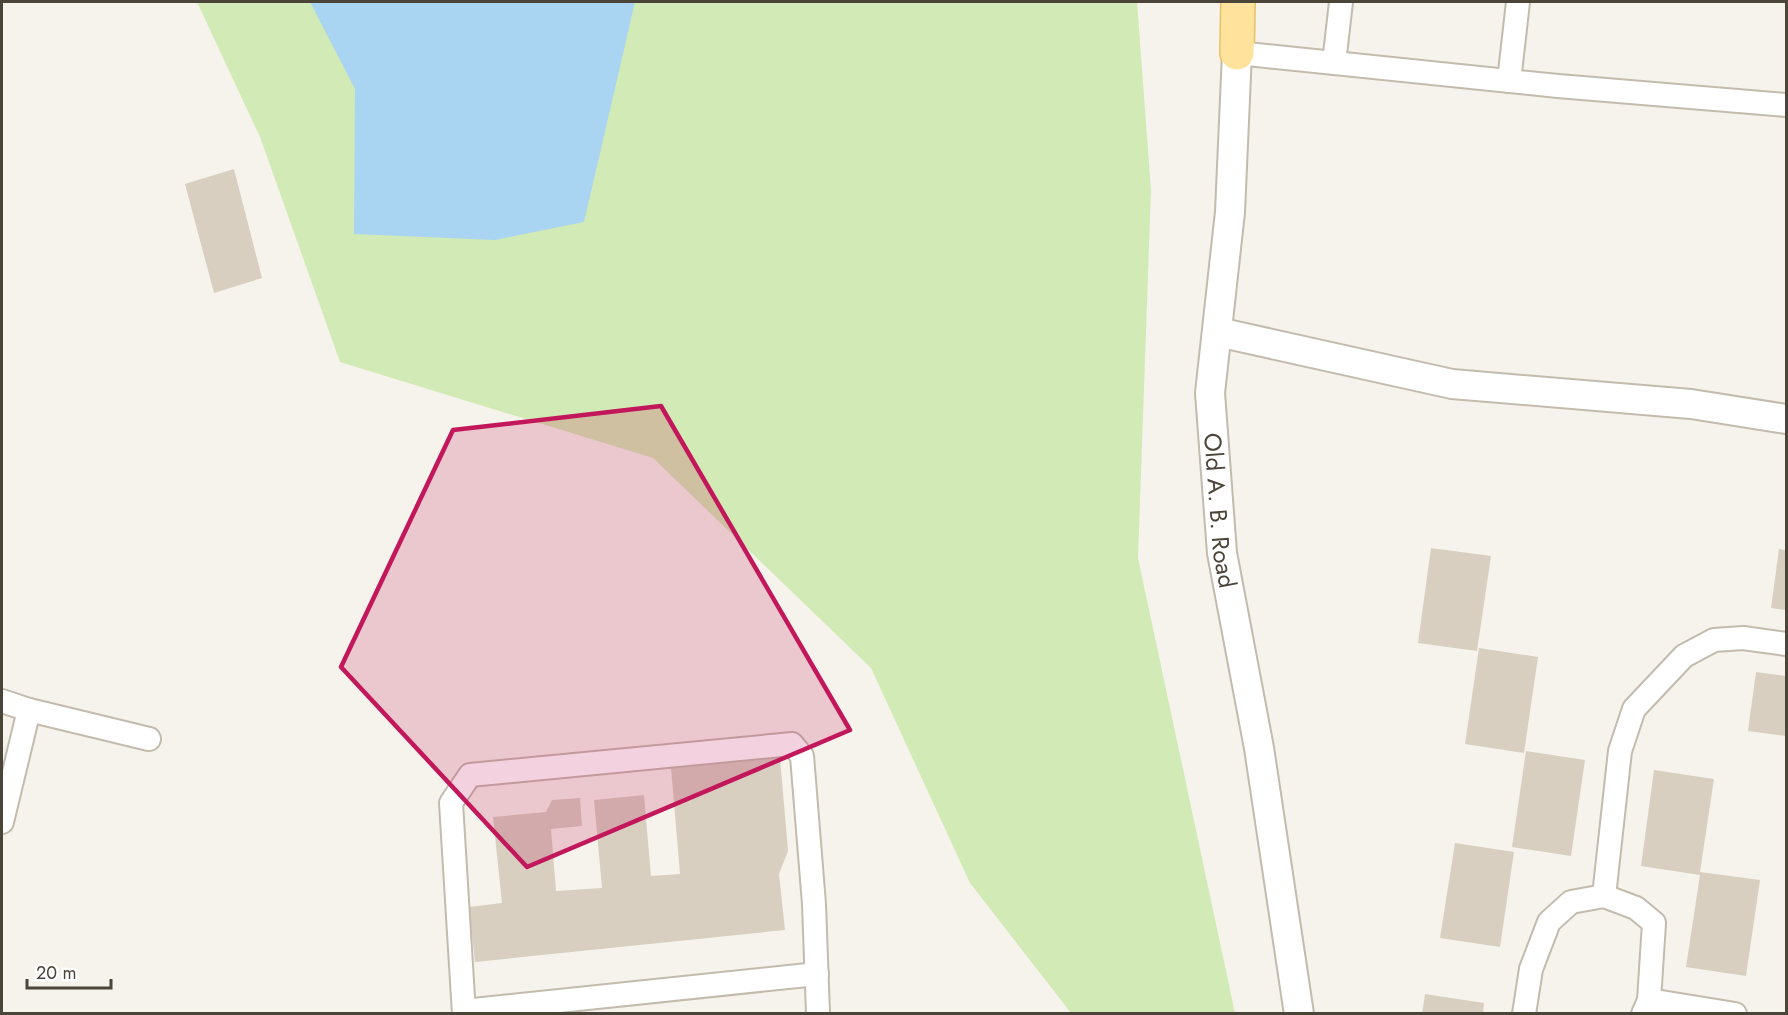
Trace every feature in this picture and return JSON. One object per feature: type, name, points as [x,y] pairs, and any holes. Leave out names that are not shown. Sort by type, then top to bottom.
[{"type":"main road","name":"Old A. B. Road","points":[[1237,53],[1238,2]]},
{"type":"street","points":[[1334,63],[1341,2]]},
{"type":"street","points":[[1509,81],[1518,2]]},
{"type":"street","points":[[1237,53],[1509,81],[1786,105]]},
{"type":"street","name":"Old A. B. Road","points":[[1237,53],[1230,212],[1210,393],[1222,553],[1259,748],[1299,1014]]},
{"type":"street","points":[[1218,332],[1452,384],[1691,404],[1786,419]]},
{"type":"street","points":[[1604,896],[1620,751],[1634,710],[1684,656],[1714,640],[1743,638],[1786,644]]},
{"type":"street","points":[[2,701],[29,710],[149,739]]},
{"type":"street","points":[[2,822],[29,710]]},
{"type":"street","points":[[817,974],[464,1012],[451,803],[470,775],[792,744],[802,756],[814,904],[817,974],[818,1014]]},
{"type":"street","points":[[1524,1014],[1532,969],[1549,922],[1571,902],[1604,896],[1636,908],[1654,923],[1646,1007],[1735,1014]]},
{"type":"highlighted area","points":[[661,406],[850,730],[527,867],[341,667],[453,430]]},
{"type":"green space","points":[[197,2],[1137,2],[1151,190],[1138,558],[1235,1013],[1071,1013],[970,883],[871,668],[653,458],[340,362],[260,137]]},
{"type":"water","points":[[310,2],[635,2],[584,222],[495,240],[354,234],[355,89]]},
{"type":"building","points":[[234,169],[262,278],[214,293],[185,184]]},
{"type":"building","points":[[1431,548],[1491,556],[1477,651],[1418,643]]},
{"type":"building","points":[[1779,549],[1786,550],[1786,610],[1771,608]]},
{"type":"building","points":[[1479,648],[1538,657],[1524,753],[1465,744]]},
{"type":"building","points":[[1756,672],[1786,676],[1786,736],[1748,731]]},
{"type":"building","points":[[1526,751],[1585,760],[1571,856],[1512,847]]},
{"type":"building","points":[[780,758],[788,851],[779,874],[785,930],[475,962],[469,907],[502,903],[493,817],[546,812],[552,800],[580,798],[582,826],[551,829],[556,891],[602,888],[594,800],[644,795],[651,876],[680,874],[671,768]]},
{"type":"building","points":[[1654,770],[1714,779],[1700,872],[1760,880],[1746,976],[1686,967],[1700,875],[1641,866]]},
{"type":"building","points":[[1455,843],[1514,852],[1500,947],[1440,938]]},
{"type":"building","points":[[1425,994],[1484,1003],[1483,1014],[1422,1014]]}]
